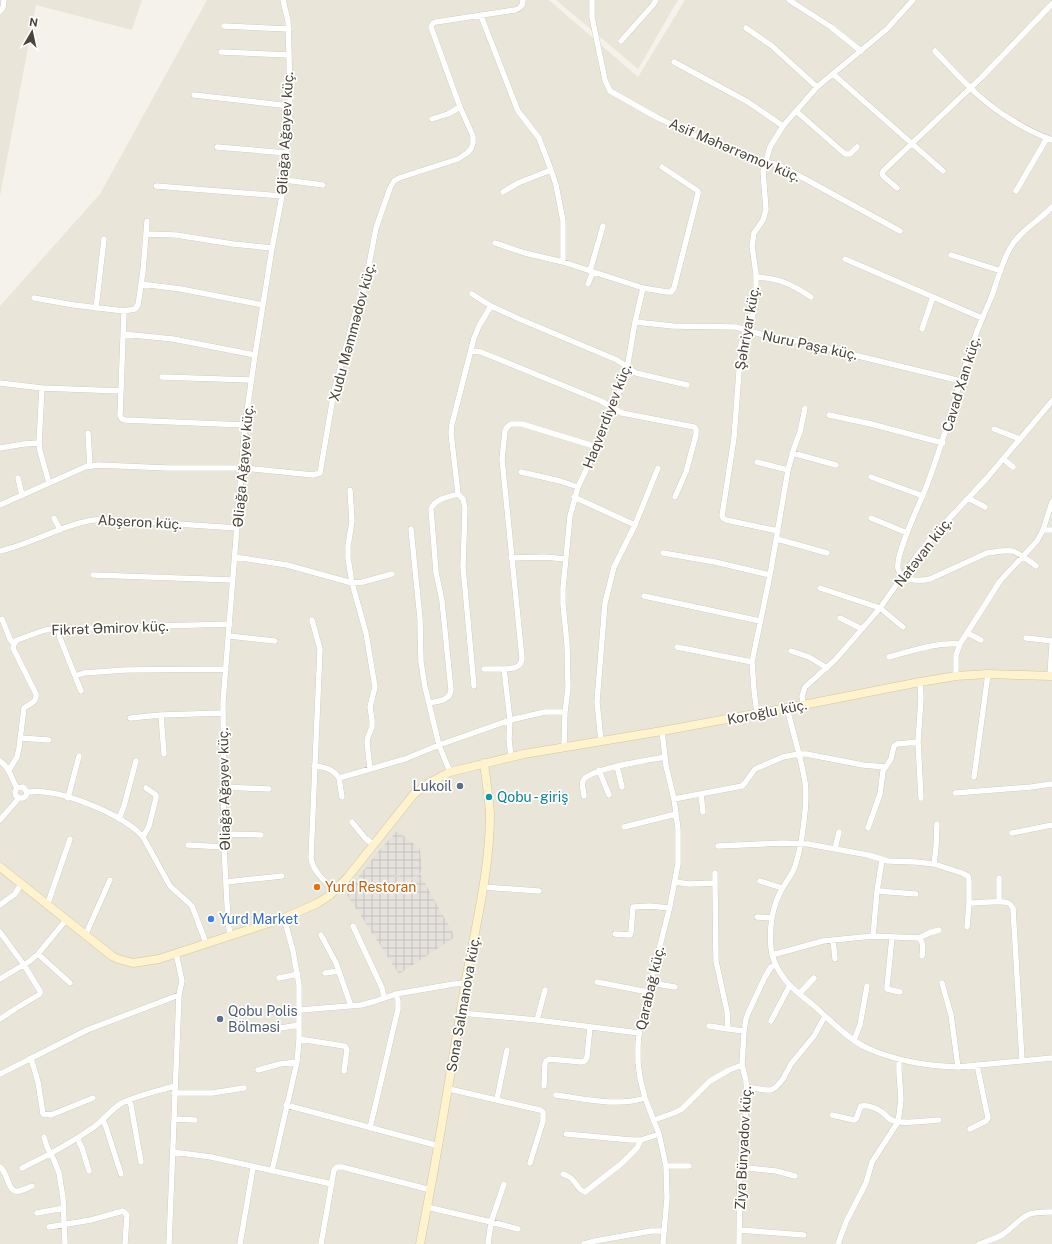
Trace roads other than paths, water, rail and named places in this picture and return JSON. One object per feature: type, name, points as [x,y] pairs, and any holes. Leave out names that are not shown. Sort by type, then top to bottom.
[{"type":"street","points":[[0,11],[3,8],[4,0]]},
{"type":"street","name":"Əliağa Ağayev küç.","points":[[230,935],[224,847],[223,713],[243,468],[245,425],[272,248],[285,180],[290,106],[289,29],[288,15],[283,0]]},
{"type":"street","name":"Xudu Məmmədov küç.","points":[[0,505],[22,494],[90,466],[243,468],[313,475],[320,473],[334,391],[356,310],[365,286],[376,228],[390,188],[394,181],[399,178],[458,159],[471,149],[473,143],[473,136],[460,107],[431,27],[433,23],[436,22],[515,10],[520,8],[523,0]]},
{"type":"street","name":"Asif Məhərrəmov küç.","points":[[592,0],[593,24],[605,80],[610,91],[658,118],[713,144],[750,159],[785,168],[900,231]]},
{"type":"street","points":[[621,41],[656,0]]},
{"type":"street","points":[[789,0],[831,27],[861,51]]},
{"type":"street","name":"Şəhriyar küç.","points":[[778,531],[726,520],[722,516],[734,438],[741,346],[753,314],[756,277],[752,246],[754,233],[763,220],[766,210],[763,171],[765,162],[770,147],[783,126],[817,87],[887,29],[913,0]]},
{"type":"street","points":[[897,188],[883,176],[882,173],[884,170],[981,78],[1052,4]]},
{"type":"street","points":[[480,16],[518,111],[539,138],[551,170],[563,221],[563,262]]},
{"type":"street","points":[[224,26],[289,29]]},
{"type":"street","points":[[746,28],[772,46],[817,87]]},
{"type":"street","points":[[935,51],[970,88],[1003,114],[1050,139],[1016,191]]},
{"type":"street","points":[[221,52],[289,55]]},
{"type":"street","points":[[674,62],[748,102],[783,126]]},
{"type":"street","points":[[832,74],[943,171]]},
{"type":"street","points":[[194,95],[290,106]]},
{"type":"street","points":[[432,119],[448,114],[460,107]]},
{"type":"street","points":[[796,111],[845,154],[850,154],[856,148]]},
{"type":"street","points":[[217,147],[287,153]]},
{"type":"street","points":[[495,243],[525,253],[563,262],[643,288],[671,292],[674,288],[698,190],[662,166]]},
{"type":"street","points":[[503,192],[518,183],[551,170]]},
{"type":"street","points":[[285,180],[323,184]]},
{"type":"street","points":[[156,186],[282,196]]},
{"type":"street","name":"Cavad Xan küç.","points":[[902,576],[898,570],[898,563],[907,533],[943,443],[961,380],[982,318],[1009,249],[1024,231],[1052,207]]},
{"type":"street","points":[[34,298],[60,304],[96,308],[124,311],[135,309],[138,305],[141,284],[147,221]]},
{"type":"street","points":[[588,284],[603,226]]},
{"type":"street","points":[[146,234],[176,235],[233,244],[272,248]]},
{"type":"street","points":[[96,308],[104,239]]},
{"type":"street","points":[[951,255],[1001,271]]},
{"type":"street","points":[[845,259],[982,318]]},
{"type":"street","points":[[756,277],[782,281],[811,297]]},
{"type":"street","points":[[141,284],[181,289],[264,305]]},
{"type":"street","name":"Haqverdiyev küç.","points":[[564,746],[565,712],[568,688],[563,604],[565,559],[570,516],[574,497],[597,447],[623,382],[643,288]]},
{"type":"street","points":[[472,294],[490,306],[617,360],[632,371],[688,385]]},
{"type":"street","points":[[922,329],[933,297]]},
{"type":"street","points":[[474,686],[463,567],[465,508],[462,499],[458,494],[451,433],[470,351],[479,326],[490,306]]},
{"type":"street","points":[[124,311],[120,416],[122,419],[245,425]]},
{"type":"street","name":"Nuru Paşa küç.","points":[[635,322],[673,326],[736,327],[767,336],[827,348],[961,380]]},
{"type":"street","points":[[124,334],[173,339],[255,354]]},
{"type":"street","points":[[470,351],[481,352],[601,401],[622,413],[689,426],[696,429],[696,435],[686,472],[675,498]]},
{"type":"street","points":[[162,377],[252,380]]},
{"type":"street","points":[[0,383],[42,388],[121,391]]},
{"type":"street","points":[[42,388],[39,443],[49,483]]},
{"type":"street","name":"Natəvan küç.","points":[[803,706],[802,696],[805,687],[826,668],[862,629],[880,608],[931,538],[968,498],[1052,401]]},
{"type":"street","points":[[757,714],[752,662],[777,539],[788,470],[792,453],[800,432],[805,408]]},
{"type":"street","points":[[828,415],[871,424],[943,443]]},
{"type":"street","points":[[484,669],[518,667],[521,665],[522,658],[502,459],[503,442],[507,427],[511,424],[522,424],[597,447]]},
{"type":"street","points":[[994,429],[1020,439]]},
{"type":"street","points":[[88,433],[90,466]]},
{"type":"street","points":[[0,448],[39,443]]},
{"type":"street","points":[[792,453],[836,465]]},
{"type":"street","points":[[1002,459],[1013,467]]},
{"type":"street","points":[[757,462],[788,470]]},
{"type":"street","points":[[601,741],[597,702],[605,603],[614,567],[635,525],[658,468]]},
{"type":"street","points":[[520,472],[560,481],[578,487]]},
{"type":"street","points":[[871,477],[923,496]]},
{"type":"street","points":[[18,478],[22,494]]},
{"type":"street","points":[[350,490],[352,521],[348,546],[352,583],[361,610],[375,687],[370,707],[372,727],[367,742],[370,769]]},
{"type":"street","points":[[430,703],[448,698],[451,695],[442,601],[436,572],[431,509],[432,506],[439,500],[458,494]]},
{"type":"street","points":[[574,497],[635,525]]},
{"type":"street","points":[[968,498],[985,507]]},
{"type":"street","points":[[956,676],[956,655],[960,644],[1000,581],[1032,546],[1043,530],[1052,502]]},
{"type":"street","points":[[54,518],[60,530]]},
{"type":"street","points":[[871,518],[907,533]]},
{"type":"street","name":"Abşeron küç.","points":[[0,551],[35,541],[84,521],[103,519],[237,528]]},
{"type":"street","points":[[411,529],[420,619],[421,662],[425,687],[439,744],[450,772]]},
{"type":"street","points":[[1043,530],[1052,530]]},
{"type":"street","points":[[777,539],[827,553]]},
{"type":"street","points":[[902,576],[912,580],[922,581],[930,579],[987,553],[1012,551],[1036,566]]},
{"type":"street","points":[[664,553],[715,562],[770,575]]},
{"type":"street","points":[[511,558],[529,556],[565,559]]},
{"type":"street","points":[[235,557],[287,565],[352,583],[363,582],[392,574]]},
{"type":"street","points":[[93,575],[233,580]]},
{"type":"street","points":[[820,588],[880,608],[903,627]]},
{"type":"street","points":[[644,596],[760,621]]},
{"type":"street","points":[[840,618],[862,629]]},
{"type":"street","points":[[2,619],[10,639],[14,644],[13,648],[36,694],[35,702],[24,708],[17,756],[9,770]]},
{"type":"street","points":[[312,620],[320,649],[311,858],[312,865],[335,891]]},
{"type":"street","name":"Fikrət Əmirov küç.","points":[[14,644],[17,640],[39,632],[58,629],[230,624]]},
{"type":"street","points":[[58,629],[60,638],[81,691]]},
{"type":"street","points":[[967,632],[981,640]]},
{"type":"street","points":[[229,636],[275,641]]},
{"type":"street","points":[[1026,638],[1052,642],[1051,676]]},
{"type":"street","points":[[889,657],[932,646],[960,644]]},
{"type":"street","points":[[677,647],[752,662]]},
{"type":"street","points":[[791,651],[809,657],[826,668]]},
{"type":"street","points":[[75,676],[84,673],[118,670],[226,669]]},
{"type":"street","points":[[504,669],[510,720],[509,739],[511,757]]},
{"type":"street","points":[[974,778],[988,674]]},
{"type":"street","name":"Koroğlu küç.","points":[[0,867],[47,906],[112,956],[126,962],[133,963],[147,961],[284,918],[318,903],[335,891],[347,878],[414,794],[429,782],[450,772],[484,763],[564,746],[662,732],[956,676],[988,674],[1051,676]]},
{"type":"street","points":[[920,682],[921,704],[918,742],[921,798]]},
{"type":"street","points":[[787,708],[806,792],[800,844],[795,869],[782,888],[776,902],[772,918],[771,942],[772,955],[775,965],[790,985],[854,1040],[868,1048],[899,1060],[958,1067],[1052,1058]]},
{"type":"street","points":[[339,778],[405,759],[439,744],[510,720],[545,712],[565,712]]},
{"type":"street","points":[[130,718],[160,715],[223,713]]},
{"type":"street","points":[[160,715],[164,754]]},
{"type":"street","name":"Qarabağ küç.","points":[[662,732],[665,757],[676,814],[679,847],[678,864],[639,1033],[638,1062],[645,1098],[659,1134],[666,1166],[667,1191],[663,1244]]},
{"type":"street","points":[[20,738],[49,740]]},
{"type":"street","points":[[868,828],[880,794],[885,767],[891,759],[894,746],[897,744],[918,742]]},
{"type":"street","points":[[674,799],[742,786],[755,768],[783,757],[798,754],[806,754],[863,765],[885,767]]},
{"type":"street","points":[[68,798],[79,756]]},
{"type":"street","points":[[584,796],[583,780],[599,770],[665,757]]},
{"type":"street","points":[[0,761],[9,770],[11,778],[17,788],[15,794],[18,798]]},
{"type":"street","points":[[119,819],[136,762]]},
{"type":"street","name":"Sona Salmanova küç.","points":[[420,1244],[439,1146],[483,887],[490,813],[484,763]]},
{"type":"street","points":[[314,766],[326,768],[336,773],[339,778],[342,797]]},
{"type":"street","points":[[617,766],[622,787]]},
{"type":"street","points":[[599,770],[609,795]]},
{"type":"street","points":[[955,793],[1052,784]]},
{"type":"street","points":[[17,788],[23,787],[27,792]]},
{"type":"street","points":[[223,787],[269,789]]},
{"type":"street","points":[[143,837],[150,826],[156,798],[154,792],[146,788]]},
{"type":"street","points":[[27,792],[45,792],[94,806],[138,831],[143,837],[170,886],[192,906],[206,943]]},
{"type":"street","points":[[0,820],[18,798],[24,797],[27,792]]},
{"type":"street","points":[[701,794],[703,812]]},
{"type":"street","points":[[624,827],[676,814]]},
{"type":"street","points":[[352,822],[365,838],[374,845]]},
{"type":"street","points":[[934,864],[937,824]]},
{"type":"street","points":[[1012,833],[1052,825]]},
{"type":"street","points":[[835,849],[839,832]]},
{"type":"street","points":[[224,834],[261,835]]},
{"type":"street","points":[[47,906],[70,839]]},
{"type":"street","points":[[718,846],[800,844],[868,855],[894,862],[934,864],[962,873],[968,876],[970,882],[967,927]]},
{"type":"street","points":[[188,845],[224,847]]},
{"type":"street","points":[[873,936],[877,891],[882,860]]},
{"type":"street","points":[[715,873],[716,961],[727,1011],[728,1029]]},
{"type":"street","points":[[226,882],[282,876]]},
{"type":"street","points":[[998,902],[999,878]]},
{"type":"street","points":[[85,936],[110,880]]},
{"type":"street","points":[[760,881],[782,888]]},
{"type":"street","points":[[675,882],[689,884],[715,883]]},
{"type":"street","points":[[0,905],[15,894],[21,884]]},
{"type":"street","points":[[483,887],[539,891]]},
{"type":"street","points":[[877,891],[916,894]]},
{"type":"street","points":[[969,903],[1008,903],[1013,908],[1022,1060]]},
{"type":"street","points":[[615,934],[630,934],[633,907],[650,906],[669,908]]},
{"type":"street","points":[[758,917],[772,918]]},
{"type":"street","points":[[272,1171],[297,1062],[300,1039],[298,974],[284,918]]},
{"type":"street","points":[[0,979],[24,965],[38,954],[66,920]]},
{"type":"street","points":[[353,926],[382,988],[384,998]]},
{"type":"street","points":[[772,955],[815,943],[833,940],[873,936],[919,938],[939,930]]},
{"type":"street","points":[[0,932],[24,965],[40,991],[40,994],[0,1019]]},
{"type":"street","points":[[321,935],[339,971],[351,1006]]},
{"type":"street","points":[[892,937],[887,989],[900,992]]},
{"type":"street","points":[[919,938],[922,940],[922,956]]},
{"type":"street","points":[[833,940],[835,959]]},
{"type":"street","points":[[169,1244],[174,1093],[179,995],[182,981],[176,953]]},
{"type":"street","points":[[38,954],[70,984]]},
{"type":"street","name":"Ziya Bünyadov küç.","points":[[739,1244],[740,1167],[747,1088],[742,1065],[744,1031],[746,1019],[765,977],[771,967],[775,965]]},
{"type":"street","points":[[325,973],[339,971]]},
{"type":"street","points":[[279,978],[298,974]]},
{"type":"street","points":[[799,994],[814,978]]},
{"type":"street","points":[[597,982],[648,992]]},
{"type":"street","points":[[650,982],[675,987]]},
{"type":"street","points":[[300,1010],[370,1003],[396,994],[466,983]]},
{"type":"street","points":[[942,983],[951,1015],[958,1067]]},
{"type":"street","points":[[772,1021],[790,985]]},
{"type":"street","points":[[854,1040],[860,1025],[867,986]]},
{"type":"street","points":[[537,1020],[545,990]]},
{"type":"street","points":[[370,1128],[398,1009],[396,994]]},
{"type":"street","points":[[0,1074],[87,1030],[179,995]]},
{"type":"street","points":[[461,1013],[537,1020],[639,1033]]},
{"type":"street","points":[[747,1088],[771,1090],[776,1087],[791,1064],[814,1036],[825,1016]]},
{"type":"street","points":[[274,1029],[299,1025]]},
{"type":"street","points":[[709,1026],[744,1031]]},
{"type":"street","points":[[544,1086],[545,1064],[549,1059],[585,1061],[587,1056],[590,1027]]},
{"type":"street","points":[[300,1039],[344,1046],[347,1050],[344,1071]]},
{"type":"street","points":[[497,1099],[507,1050]]},
{"type":"street","points":[[31,1058],[38,1082],[43,1114],[51,1115],[93,1098]]},
{"type":"street","points":[[838,1244],[846,1222],[866,1183],[872,1162],[898,1122],[900,1100],[899,1060]]},
{"type":"street","points":[[258,1070],[280,1064],[297,1062]]},
{"type":"street","points":[[654,1120],[674,1114],[682,1109],[710,1081],[729,1070],[742,1065]]},
{"type":"street","points":[[970,1129],[986,1121],[988,1118],[977,1065]]},
{"type":"street","points":[[22,1168],[50,1155],[77,1138],[103,1120],[121,1103],[175,1086]]},
{"type":"street","points":[[174,1093],[212,1092],[244,1088]]},
{"type":"street","points":[[449,1089],[534,1108],[543,1112],[543,1121],[530,1163]]},
{"type":"street","points":[[556,1095],[621,1102],[633,1102],[645,1098]]},
{"type":"street","points":[[130,1100],[141,1162]]},
{"type":"street","points":[[286,1105],[439,1146]]},
{"type":"street","points":[[832,1115],[854,1120],[856,1119],[861,1106],[864,1106],[875,1108],[883,1112],[888,1118],[898,1122],[939,1120]]},
{"type":"street","points":[[174,1119],[195,1120]]},
{"type":"street","points":[[103,1120],[121,1174]]},
{"type":"street","points":[[566,1134],[641,1140],[659,1134]]},
{"type":"street","points":[[44,1137],[50,1155],[59,1172],[64,1208],[65,1244]]},
{"type":"street","points":[[77,1138],[82,1148],[89,1171]]},
{"type":"street","points":[[563,1174],[572,1178],[580,1190],[585,1192],[621,1164],[637,1148],[641,1140]]},
{"type":"street","points":[[173,1152],[211,1158],[332,1184]]},
{"type":"street","points":[[666,1166],[688,1166]]},
{"type":"street","points":[[0,1167],[5,1171],[10,1188],[14,1191],[19,1191],[32,1186]]},
{"type":"street","points":[[321,1244],[334,1170],[337,1167],[431,1190]]},
{"type":"street","points":[[740,1167],[776,1171],[795,1176]]},
{"type":"street","points":[[240,1244],[253,1168]]},
{"type":"street","points":[[488,1244],[491,1222],[504,1184]]},
{"type":"street","points":[[37,1213],[64,1208]]},
{"type":"street","points":[[427,1208],[518,1229]]},
{"type":"street","points":[[49,1227],[91,1220],[123,1211],[127,1215],[125,1244]]},
{"type":"street","points":[[979,1244],[1001,1236],[1026,1215],[1039,1212],[1052,1212]]},
{"type":"street","points":[[740,1230],[804,1235]]},
{"type":"street","points":[[584,1244],[652,1231],[664,1231]]},
{"type":"place","name":"Lukoil","points":[[460,786]]},
{"type":"place","name":"Qobu - giriş","points":[[489,797]]},
{"type":"place","name":"Yurd Restoran","points":[[317,887]]},
{"type":"place","name":"Yurd Market","points":[[211,919]]},
{"type":"place","name":"Qobu Polis Bölməsi","points":[[220,1019]]}]
